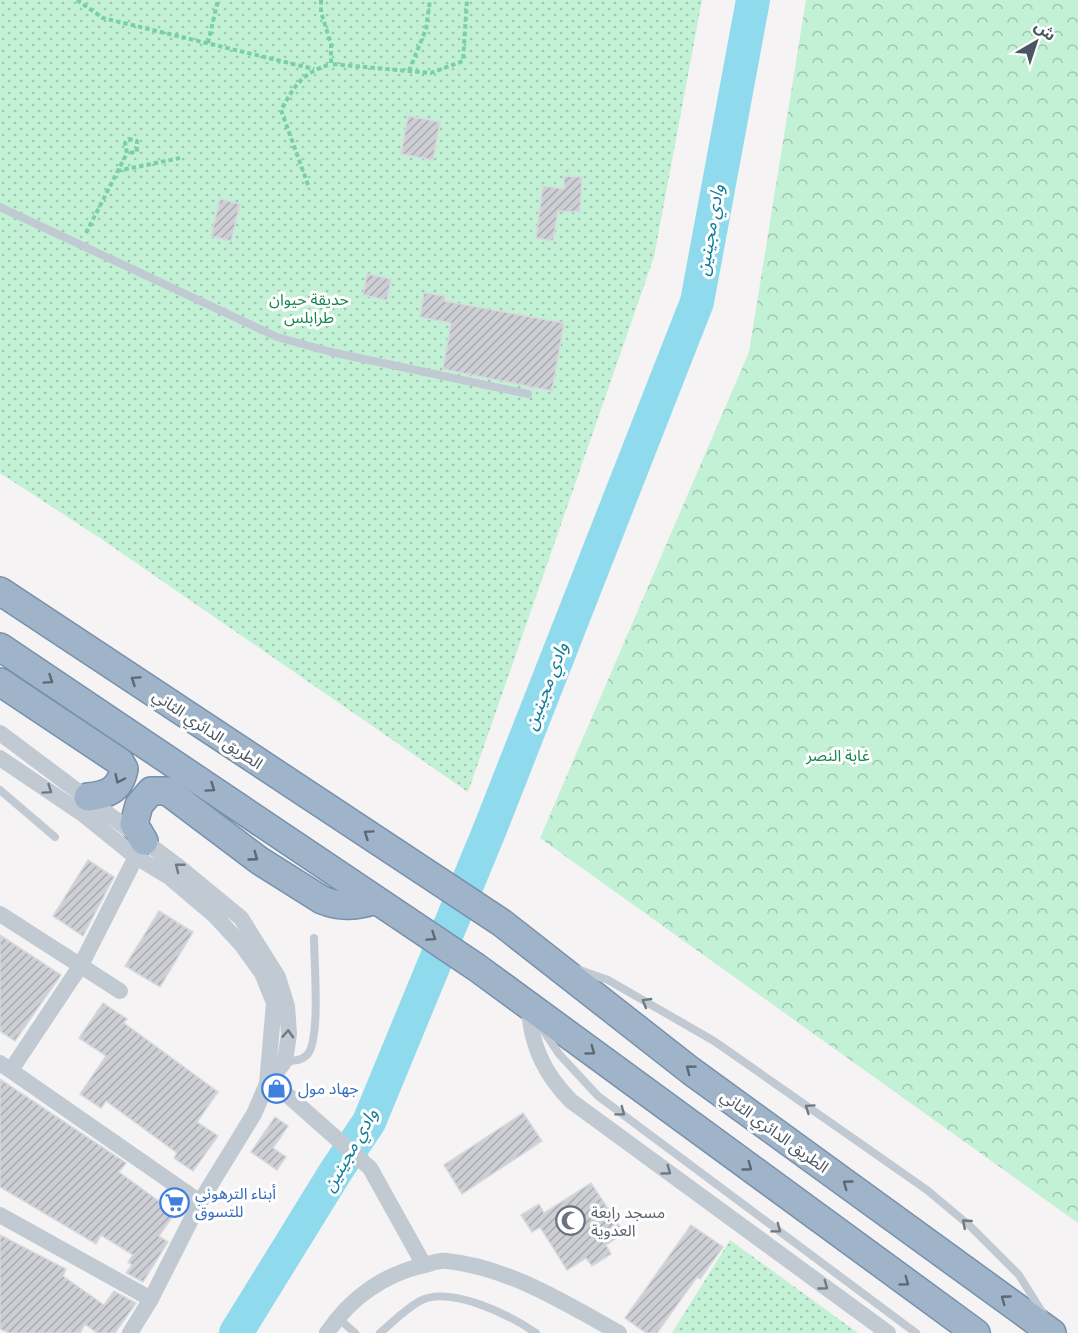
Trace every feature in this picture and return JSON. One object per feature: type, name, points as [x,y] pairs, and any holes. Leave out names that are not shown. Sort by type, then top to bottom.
[{"type":"highway","name":"الطريق الدائري الثاني","points":[[0,591],[502,923],[691,1071],[1054,1333]]},
{"type":"highway","points":[[0,647],[476,967],[976,1333]]},
{"type":"highway","points":[[0,682],[120,762],[124,769],[117,786],[111,792],[88,797]]},
{"type":"highway","points":[[140,849],[134,824],[139,805],[152,791],[167,791],[260,861],[322,900],[333,905],[382,904]]},
{"type":"street","points":[[0,733],[88,797],[169,877],[215,916],[242,944],[262,973],[274,1004],[266,1086]]},
{"type":"street","points":[[0,758],[84,815],[140,849],[240,918],[278,977],[287,1006],[289,1034],[285,1061],[266,1086],[254,1114],[200,1202],[151,1299],[130,1333]]},
{"type":"street","points":[[140,849],[81,965],[6,1067],[200,1202]]},
{"type":"street","points":[[0,914],[120,992]]},
{"type":"street","points":[[529,1006],[529,1022],[537,1052],[551,1078],[571,1101],[888,1333]]},
{"type":"street","points":[[266,1086],[284,1092],[370,1168],[424,1265]]},
{"type":"street","points":[[0,1215],[151,1299]]},
{"type":"street","points":[[327,1333],[337,1317],[369,1288],[412,1268],[445,1260],[492,1270],[554,1297],[619,1333]]},
{"type":"lane","points":[[0,207],[277,337],[331,352],[528,394]]},
{"type":"lane","points":[[0,790],[55,837]]},
{"type":"lane","points":[[285,1061],[297,1060],[307,1055],[315,1040],[314,938]]},
{"type":"lane","points":[[547,958],[608,980],[714,1041],[927,1190],[970,1226],[1019,1275],[1054,1333]]},
{"type":"lane","points":[[529,1006],[559,1054],[598,1096],[916,1333]]},
{"type":"lane","points":[[380,1333],[420,1301],[443,1296],[495,1311],[536,1333]]},
{"type":"lane","points":[[337,1317],[355,1333]]},
{"type":"path","points":[[77,0],[103,18],[314,69]]},
{"type":"path","points":[[208,44],[218,0]]},
{"type":"path","points":[[321,0],[321,12],[331,44],[331,64]]},
{"type":"path","points":[[409,71],[426,29],[430,0]]},
{"type":"path","points":[[308,185],[281,110],[296,84],[314,69],[331,64],[431,73],[463,60],[467,0]]},
{"type":"path","points":[[81,244],[127,153]]},
{"type":"path","points":[[116,171],[180,158]]},
{"type":"green space","name":"حديقة حيوان طرابلس","points":[[0,0],[702,0],[654,257],[468,792],[100,538],[0,473]]},
{"type":"green space","name":"غابة النصر","points":[[806,0],[1078,0],[1078,1223],[540,838],[749,352]]},
{"type":"green space","points":[[730,1240],[858,1333],[672,1333]]},
{"type":"building","points":[[408,116],[440,122],[433,160],[401,154]]},
{"type":"building","points":[[564,176],[582,177],[580,212],[558,211],[553,241],[536,238],[543,186],[564,189]]},
{"type":"building","points":[[220,199],[240,204],[231,241],[211,236]]},
{"type":"building","points":[[367,274],[391,279],[387,300],[363,295]]},
{"type":"building","points":[[424,293],[445,296],[444,301],[564,323],[552,391],[443,369],[451,323],[420,317]]},
{"type":"building","points":[[88,860],[114,877],[83,936],[53,916]]},
{"type":"building","points":[[159,911],[193,932],[160,987],[125,966]]},
{"type":"building","points":[[0,935],[61,975],[15,1041],[0,1031]]},
{"type":"building","points":[[103,1003],[127,1019],[124,1023],[218,1092],[197,1122],[218,1136],[193,1171],[174,1158],[177,1153],[106,1101],[101,1108],[80,1094],[106,1056],[79,1038]]},
{"type":"building","points":[[0,1079],[126,1163],[119,1172],[175,1213],[159,1236],[168,1242],[143,1282],[126,1273],[132,1265],[128,1262],[133,1255],[101,1235],[96,1244],[0,1187]]},
{"type":"building","points":[[523,1113],[542,1141],[462,1194],[444,1165]]},
{"type":"building","points":[[275,1117],[288,1126],[273,1148],[286,1157],[277,1170],[251,1152]]},
{"type":"building","name":"مسجد رابعة العدوية","points":[[591,1183],[624,1233],[606,1245],[611,1254],[592,1266],[586,1258],[567,1270],[540,1227],[532,1232],[521,1215],[539,1204],[544,1213]]},
{"type":"building","points":[[691,1225],[723,1247],[700,1279],[697,1277],[657,1333],[646,1333],[625,1318]]},
{"type":"building","points":[[0,1235],[66,1269],[63,1276],[104,1305],[114,1291],[136,1303],[115,1333],[97,1333],[85,1324],[80,1333],[9,1333],[0,1329]]},
{"type":"waterway","name":"وادي مجينين","points":[[236,1333],[369,1122],[490,829],[697,302],[753,0]]},
{"type":"place","name":"جهاد مول","points":[[277,1088]]},
{"type":"place","name":"أبناء الترهوني للتسوق","points":[[174,1202]]},
{"type":"place","name":"مسجد رابعة العدوية","points":[[570,1221]]}]
